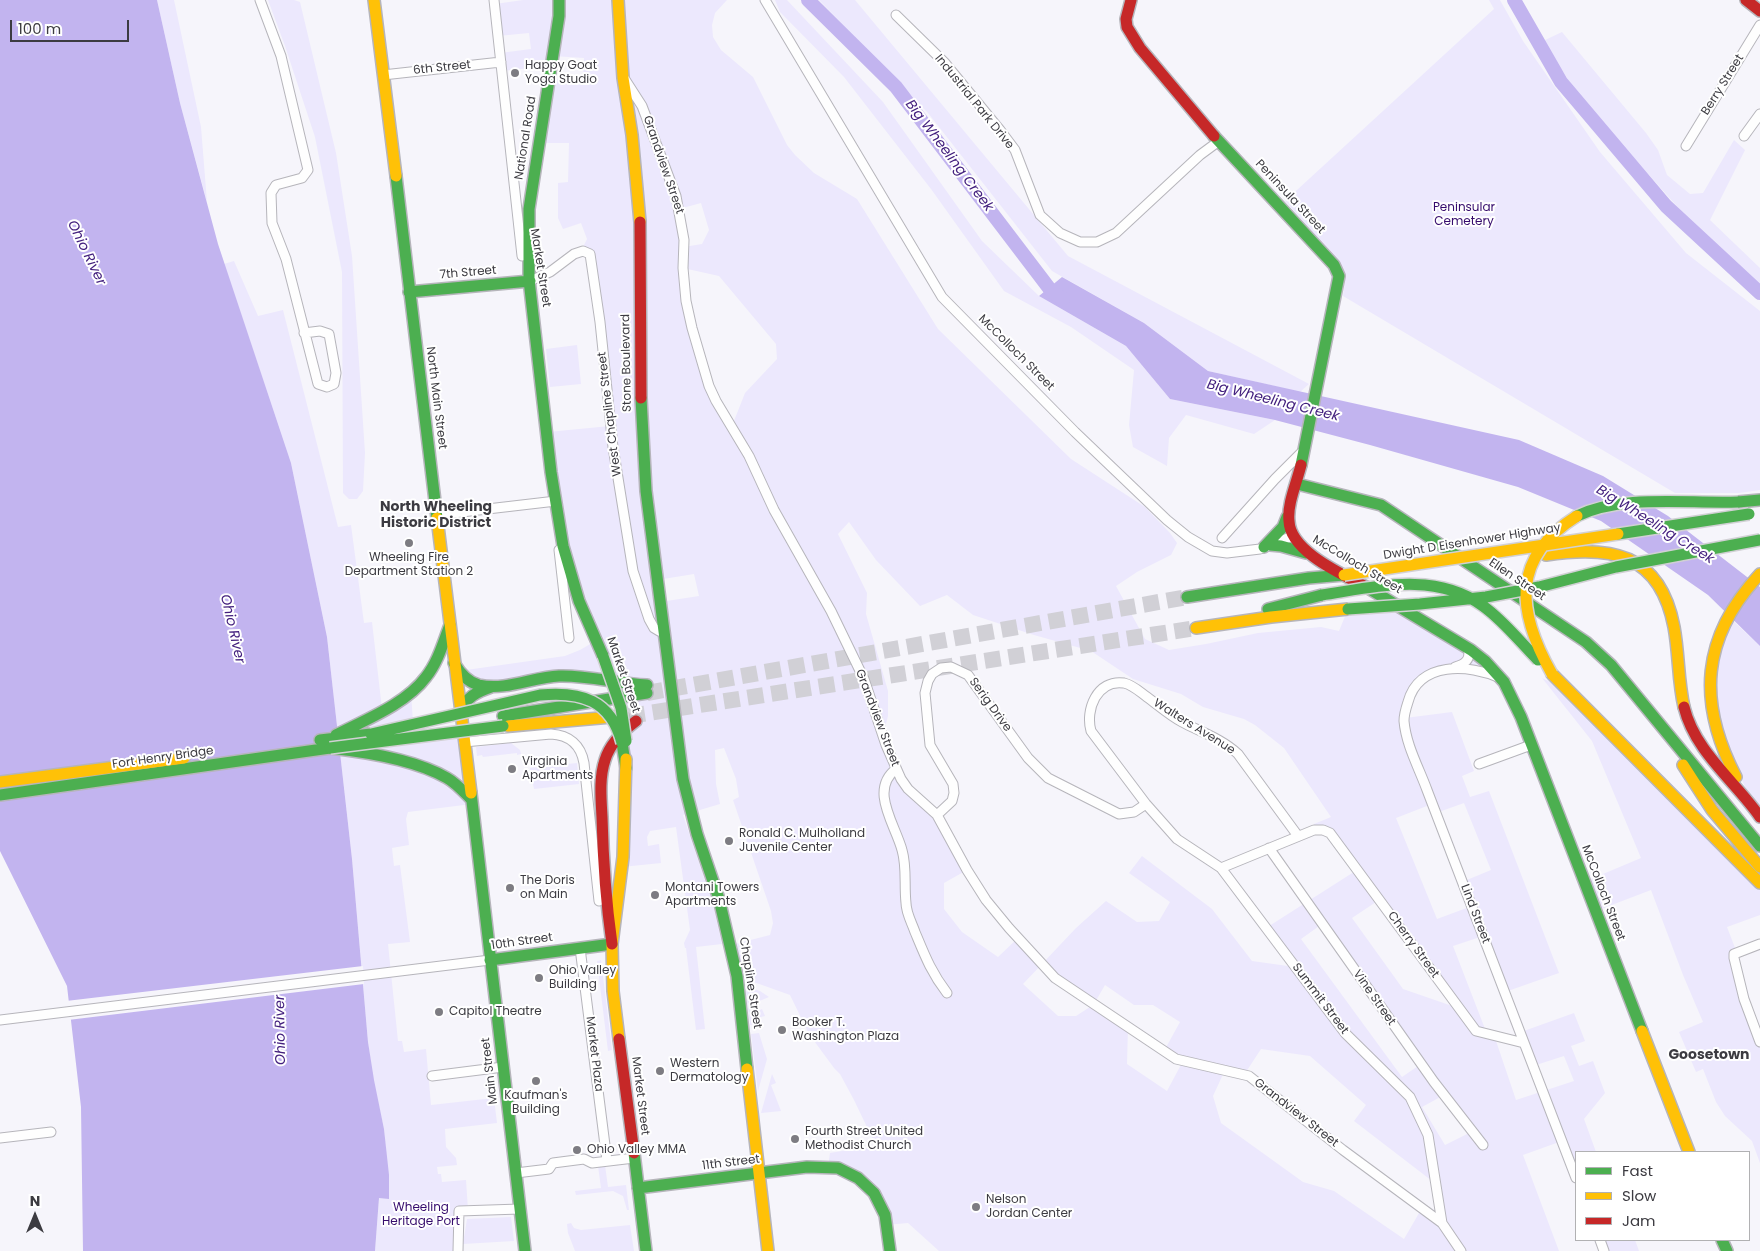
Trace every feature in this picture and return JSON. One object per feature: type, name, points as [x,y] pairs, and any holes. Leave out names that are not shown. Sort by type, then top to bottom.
[{"type":"main road","name":"North Main Street","points":[[374,0],[471,799]]},
{"type":"main road","name":"National Road","points":[[530,281],[529,209],[559,16],[559,0]]},
{"type":"main road","name":"Stone Boulevard","points":[[618,0],[624,78],[640,210],[640,373],[646,491],[677,724]]},
{"type":"main road","name":"Peninsula Street","points":[[1131,0],[1126,18],[1127,27],[1140,48],[1219,141],[1334,265],[1339,276],[1297,484],[1283,527],[1267,546]]},
{"type":"main road","points":[[1746,0],[1760,11]]},
{"type":"main road","name":"7th Street","points":[[409,292],[530,281]]},
{"type":"main road","name":"Market Street","points":[[530,281],[556,506],[576,593],[615,685],[624,721],[626,768],[618,910],[612,944],[613,991],[646,1251]]},
{"type":"main road","name":"Ellen Street","points":[[1297,484],[1381,505],[1586,642],[1611,665],[1661,726]]},
{"type":"main road","points":[[1552,674],[1537,648],[1529,629],[1525,600],[1530,568],[1540,547],[1566,521],[1586,511],[1615,504],[1760,500]]},
{"type":"main road","name":"Dwight D Eisenhower Highway","points":[[1187,597],[1754,513]]},
{"type":"main road","points":[[1287,517],[1293,536]]},
{"type":"main road","name":"McColloch Street","points":[[1293,536],[1297,544],[1310,554],[1468,648],[1488,664],[1502,679],[1531,745],[1689,1151]]},
{"type":"main road","points":[[1760,540],[1616,567],[1539,587],[1486,597],[1420,604],[1270,617],[1196,628],[1322,595],[1416,584],[1455,591],[1473,600],[1490,612],[1760,883]]},
{"type":"main road","points":[[1267,546],[1281,546],[1310,554]]},
{"type":"main road","points":[[1344,575],[1451,569],[1576,550],[1598,550],[1627,557],[1645,570],[1664,596],[1671,615],[1681,693],[1689,723],[1696,737],[1760,817]]},
{"type":"main road","points":[[1750,803],[1729,765],[1715,724],[1710,684],[1712,664],[1728,616],[1738,600],[1760,574]]},
{"type":"main road","points":[[330,744],[419,686],[437,660],[450,625]]},
{"type":"main road","points":[[330,744],[503,721],[647,689],[570,676],[544,677],[483,686],[471,683],[462,676],[454,663]]},
{"type":"main road","points":[[460,712],[471,695],[493,686]]},
{"type":"main road","points":[[330,744],[494,705],[540,695],[565,692],[582,696],[599,705],[614,720],[624,742]]},
{"type":"main road","points":[[371,734],[503,721],[633,719],[612,746],[603,767],[601,785],[605,891],[612,944]]},
{"type":"main road","name":"Chapline Street","points":[[677,724],[686,795],[719,899],[737,976],[768,1251]]},
{"type":"main road","points":[[1661,726],[1760,846]]},
{"type":"main road","points":[[1661,726],[1700,793],[1760,867]]},
{"type":"main road","points":[[330,744],[428,769],[449,779],[471,799]]},
{"type":"main road","name":"Fort Henry Bridge","points":[[0,782],[330,744]]},
{"type":"main road","name":"Fort Henry Bridge","points":[[0,796],[330,744]]},
{"type":"main road","name":"Main Street","points":[[471,799],[525,1251]]},
{"type":"main road","name":"10th Street","points":[[490,960],[612,944]]},
{"type":"main road","name":"11th Street","points":[[638,1188],[814,1166],[838,1168],[851,1174],[874,1193],[885,1215],[890,1251]]},
{"type":"street","points":[[260,0],[281,56],[308,170],[302,178],[276,185],[271,193],[272,223],[286,259],[304,333],[318,384],[327,387],[334,384],[336,372],[329,334],[320,332],[304,333]]},
{"type":"street","name":"Market Street","points":[[494,0],[523,264],[530,281]]},
{"type":"street","name":"McColloch Street","points":[[765,0],[942,297],[1082,439],[1167,520],[1188,537],[1212,552],[1242,552],[1267,546],[1293,536]]},
{"type":"street","name":"Industrial Park Drive","points":[[896,15],[945,64],[1015,150],[1040,215],[1060,233],[1080,242],[1097,242],[1116,233],[1200,155],[1219,141]]},
{"type":"street","name":"Berry Street","points":[[1686,146],[1760,26]]},
{"type":"street","name":"6th Street","points":[[383,75],[501,62]]},
{"type":"street","name":"Grandview Street","points":[[624,78],[642,106],[676,196],[684,240],[683,268],[686,301],[709,386],[749,456],[774,510],[831,611],[860,672],[896,769],[908,789],[937,815],[986,900],[1055,978],[1176,1059],[1249,1076],[1343,1150],[1442,1223],[1461,1251]]},
{"type":"street","points":[[1744,136],[1760,114]]},
{"type":"street","name":"West Chapline Street","points":[[530,281],[556,268],[577,253],[584,251],[590,254],[599,315],[613,447],[633,571],[649,619],[654,628],[664,632]]},
{"type":"street","points":[[1222,538],[1304,448]]},
{"type":"street","points":[[436,515],[556,506]]},
{"type":"street","name":"Market Street","points":[[556,506],[560,570],[569,638]]},
{"type":"street","name":"Lind Street","points":[[1468,648],[1470,654],[1468,660],[1461,666],[1436,671],[1426,676],[1414,688],[1404,718],[1406,731],[1575,1175]]},
{"type":"street","name":"Serig Drive","points":[[937,815],[952,801],[954,792],[953,784],[930,745],[925,693],[932,674],[941,668],[951,667],[968,675],[1028,758],[1048,778],[1119,814],[1134,812],[1146,804]]},
{"type":"street","name":"Lind Street","points":[[1450,669],[1482,672],[1502,679]]},
{"type":"street","name":"Walters Avenue","points":[[1146,804],[1094,736],[1088,723],[1089,710],[1093,699],[1099,691],[1115,683],[1133,687],[1179,720],[1229,746],[1238,754],[1298,836]]},
{"type":"street","name":"Market Street","points":[[464,742],[551,734],[565,737],[576,744],[582,752],[601,912],[612,944]]},
{"type":"street","points":[[1479,764],[1531,745]]},
{"type":"street","points":[[896,769],[886,779],[884,796],[905,862],[906,904],[927,964],[937,980],[948,992]]},
{"type":"street","name":"Summit Street","points":[[1146,804],[1177,839],[1221,868],[1345,1033],[1410,1097],[1428,1135],[1442,1223]]},
{"type":"street","name":"Cherry Street","points":[[1298,836],[1314,830],[1324,830],[1330,834],[1476,1032],[1524,1043]]},
{"type":"street","points":[[1221,868],[1298,836]]},
{"type":"street","name":"Vine Street","points":[[1269,848],[1434,1082],[1483,1144]]},
{"type":"street","points":[[1760,944],[1734,954],[1735,966],[1744,999],[1760,1042]]},
{"type":"street","name":"Market Plaza","points":[[580,948],[607,1161]]},
{"type":"street","name":"10th Street","points":[[0,1020],[490,960]]},
{"type":"street","points":[[432,1076],[503,1067]]},
{"type":"street","points":[[0,1138],[52,1132]]},
{"type":"street","points":[[516,1173],[549,1168],[553,1163],[584,1159],[592,1163],[634,1158]]},
{"type":"street","points":[[458,1251],[458,1211],[520,1209]]},
{"type":"green space","points":[[157,0],[174,0],[201,127],[207,202],[180,103]]},
{"type":"green space","points":[[268,0],[294,0],[300,2],[336,153],[352,256],[365,453],[363,491],[357,499],[349,499],[343,493],[342,272],[315,137]]},
{"type":"green space","points":[[523,0],[727,0],[715,13],[712,25],[713,37],[721,50],[753,77],[787,145],[795,155],[814,173],[857,199],[938,329],[1071,459],[1145,507],[1177,543],[1171,555],[1137,572],[1116,586],[1145,639],[1169,650],[1258,633],[1321,627],[1339,631],[1348,609],[1393,606],[1497,672],[1450,669],[1419,682],[1405,718],[1452,712],[1474,771],[1462,776],[1470,797],[1489,791],[1559,973],[1505,992],[1483,936],[1453,946],[1487,1034],[1494,1035],[1516,1100],[1574,1081],[1564,1056],[1533,1066],[1521,1032],[1574,1013],[1585,1041],[1571,1046],[1579,1066],[1593,1061],[1605,1093],[1584,1119],[1596,1151],[1575,1151],[1575,1175],[1562,1141],[1523,1155],[1559,1251],[939,1251],[908,1223],[886,1225],[874,1193],[828,1167],[830,1153],[877,1148],[840,1074],[809,1034],[790,995],[737,976],[731,945],[770,935],[773,923],[771,911],[733,800],[739,797],[736,779],[724,748],[715,750],[716,784],[720,804],[683,815],[713,904],[722,944],[696,947],[705,1029],[696,1030],[684,943],[690,930],[676,827],[650,831],[647,837],[648,846],[659,844],[661,863],[622,867],[626,768],[615,685],[584,678],[493,686],[459,671],[565,656],[597,640],[576,593],[548,432],[610,426],[591,258],[581,251],[587,239],[581,223],[563,229],[558,218],[558,183],[568,182],[569,143],[539,143],[549,79],[583,80],[584,58],[553,56],[551,66],[502,71],[500,53],[531,49],[529,33],[498,36],[495,4]],"holes":[[[701,203],[709,230],[702,244],[684,247],[679,209]],[[683,268],[719,276],[776,344],[777,359],[745,393],[732,426],[709,386]],[[849,522],[876,560],[920,606],[947,595],[973,615],[1091,651],[1133,679],[1181,694],[1203,707],[1244,719],[1255,725],[1284,748],[1331,817],[1314,824],[1314,830],[1330,834],[1357,870],[1266,928],[1295,967],[1252,961],[1212,909],[1142,856],[1129,873],[1170,902],[1159,921],[1137,922],[1106,901],[1076,928],[1042,964],[1018,938],[998,957],[962,932],[944,909],[944,883],[967,870],[937,815],[896,769],[883,735],[888,716],[888,691],[866,614],[867,593],[838,534]],[[694,574],[699,596],[660,602],[657,580]],[[1464,803],[1491,870],[1462,882],[1472,906],[1437,919],[1396,818],[1432,804],[1436,813]],[[1379,900],[1458,1008],[1403,989],[1352,918]],[[1322,924],[1421,1064],[1402,1077],[1301,939]],[[1042,964],[1093,1005],[1076,1016],[1058,1016],[1023,984]],[[1105,985],[1134,1005],[1153,1005],[1180,1022],[1164,1051],[1183,1061],[1167,1091],[1127,1064],[1128,1027],[1094,1004]],[[1261,1049],[1310,1056],[1366,1105],[1354,1121],[1436,1184],[1441,1222],[1422,1208],[1404,1239],[1334,1191],[1303,1182],[1221,1123],[1213,1096],[1225,1070],[1244,1075]],[[1444,1095],[1473,1131],[1445,1145],[1422,1107]]]},
{"type":"green space","points":[[775,0],[787,0],[883,102],[982,241],[1039,296],[1126,346],[1170,399],[1275,420],[1254,434],[1186,415],[1169,438],[1167,466],[1133,447],[1129,425],[1134,370],[1071,327],[1004,291],[931,189],[844,77],[780,12]]},
{"type":"green space","points":[[819,0],[855,0],[1068,256],[1309,384],[1300,392],[1208,371],[1144,323],[1052,271],[928,113]]},
{"type":"green space","name":"Peninsular Cemetery","points":[[1489,0],[1500,0],[1523,41],[1600,152],[1686,253],[1760,311],[1760,490],[1739,493],[1675,493],[1343,296],[1345,280],[1337,259],[1285,201],[1494,9]]},
{"type":"green space","points":[[1562,32],[1646,133],[1658,150],[1667,175],[1690,194],[1703,193],[1734,140],[1745,150],[1710,220],[1760,268],[1760,286],[1705,238],[1578,95],[1543,41]]},
{"type":"green space","name":"Wheeling Heritage Port","points":[[234,261],[258,316],[283,310],[338,527],[351,525],[364,623],[372,622],[382,709],[411,692],[414,738],[463,732],[472,804],[408,812],[406,819],[409,845],[392,848],[394,866],[400,865],[410,942],[388,944],[398,1041],[402,1041],[404,1052],[426,1049],[431,1105],[494,1098],[497,1123],[445,1129],[446,1147],[456,1158],[457,1165],[437,1167],[438,1174],[441,1174],[442,1182],[466,1180],[468,1210],[459,1211],[458,1251],[375,1251],[379,1198],[389,1187],[384,1129],[373,1080],[368,1042],[352,859],[327,637],[291,463],[224,264]]},
{"type":"green space","points":[[577,345],[581,384],[550,387],[546,349]]},
{"type":"green space","points":[[1728,616],[1760,646],[1760,812],[1758,813],[1715,725],[1710,684]]},
{"type":"green space","points":[[1542,678],[1567,690],[1760,883],[1760,915],[1727,927],[1737,953],[1734,954],[1760,1042],[1760,1163],[1752,1141],[1725,1116],[1716,1102],[1703,1069],[1696,1072],[1679,1032],[1703,1022],[1651,890],[1596,911],[1584,882],[1641,858],[1592,741]]},
{"type":"green space","points":[[511,743],[520,750],[521,754],[477,756],[476,747]]},
{"type":"green space","points":[[577,763],[579,784],[534,789],[530,768]]},
{"type":"green space","points":[[601,960],[612,1050],[608,1051],[597,961]]},
{"type":"green space","points":[[745,986],[760,991],[769,997],[757,1002],[765,1016],[761,1017],[762,1024],[750,1025]]},
{"type":"green space","points":[[759,1033],[767,1059],[758,1091],[751,1034]]},
{"type":"green space","points":[[772,1074],[776,1083],[771,1085],[781,1111],[761,1113]]},
{"type":"green space","points":[[605,1165],[608,1187],[626,1185],[629,1210],[627,1210],[623,1196],[613,1191],[576,1195],[575,1191],[601,1188],[598,1166]]},
{"type":"green space","points":[[511,1217],[514,1241],[463,1244],[467,1219]]},
{"type":"green space","points":[[571,1223],[574,1228],[581,1230],[630,1225],[634,1251],[575,1251],[568,1233],[567,1224]]},
{"type":"green space","points":[[1600,1241],[1635,1241],[1639,1251],[1604,1251]]},
{"type":"water","name":"Ohio River","points":[[0,0],[157,0],[180,103],[218,244],[291,463],[327,637],[352,859],[368,1042],[384,1129],[389,1175],[389,1199],[379,1198],[375,1251],[83,1251],[81,1107],[67,986],[0,851]]},
{"type":"water","points":[[1062,277],[1144,323],[1208,371],[1519,440],[1603,476],[1668,516],[1760,587],[1760,646],[1708,595],[1601,521],[1518,487],[1370,445],[1275,420],[1170,399],[1126,346],[1039,296]]},
{"type":"pier","points":[[363,966],[364,984],[68,1020],[66,1001]]},
{"type":"waterway","name":"Big Wheeling Creek","points":[[808,0],[896,87],[1052,292],[1063,299]]},
{"type":"waterway","name":"Big Wheeling Creek","points":[[1514,0],[1561,82],[1666,206],[1760,293]]},
{"type":"tunnel","points":[[647,693],[1187,597]]},
{"type":"tunnel","points":[[629,716],[1196,628]]},
{"type":"traffic: fast","points":[[559,0],[559,16],[529,209],[529,280],[551,472],[563,546],[579,601],[603,656]]},
{"type":"traffic: fast","points":[[1214,136],[1334,265],[1339,276],[1301,465]]},
{"type":"traffic: fast","points":[[396,176],[437,518]]},
{"type":"traffic: fast","points":[[409,292],[530,281]]},
{"type":"traffic: fast","points":[[641,398],[646,491],[683,779],[697,834],[719,899],[737,976],[747,1069]]},
{"type":"traffic: fast","points":[[1297,484],[1381,505],[1586,642]]},
{"type":"traffic: fast","points":[[1738,502],[1760,500]]},
{"type":"traffic: fast","points":[[1577,516],[1595,509],[1635,502],[1738,502]]},
{"type":"traffic: fast","points":[[1618,534],[1749,514]]},
{"type":"traffic: fast","points":[[1264,547],[1283,527],[1287,517]]},
{"type":"traffic: fast","points":[[1348,609],[1486,597],[1539,587],[1616,567],[1760,540]]},
{"type":"traffic: fast","points":[[1270,545],[1306,553]]},
{"type":"traffic: fast","points":[[1187,597],[1309,578],[1344,575]]},
{"type":"traffic: fast","points":[[1322,595],[1363,588],[1405,584],[1445,588],[1465,595],[1491,612],[1538,660]]},
{"type":"traffic: fast","points":[[1368,588],[1471,650],[1485,661],[1504,682],[1521,717],[1642,1031]]},
{"type":"traffic: fast","points":[[1268,609],[1322,595]]},
{"type":"traffic: fast","points":[[336,735],[384,711],[418,687],[434,665],[450,625]]},
{"type":"traffic: fast","points":[[1586,642],[1611,665],[1760,846]]},
{"type":"traffic: fast","points":[[603,656],[621,708],[626,741]]},
{"type":"traffic: fast","points":[[454,663],[461,674],[471,682],[479,685],[509,685],[559,676],[647,685]]},
{"type":"traffic: fast","points":[[460,712],[466,702],[473,696],[491,687]]},
{"type":"traffic: fast","points":[[503,716],[647,693]]},
{"type":"traffic: fast","points":[[371,734],[540,695],[555,694],[581,697],[592,701],[602,708],[617,728],[622,743]]},
{"type":"traffic: fast","points":[[330,748],[503,726]]},
{"type":"traffic: fast","points":[[320,740],[371,734]]},
{"type":"traffic: fast","points":[[622,743],[626,768]]},
{"type":"traffic: fast","points":[[0,795],[330,748],[375,755],[421,766],[450,780],[471,799]]},
{"type":"traffic: fast","points":[[471,793],[525,1251]]},
{"type":"traffic: fast","points":[[490,960],[612,944]]},
{"type":"traffic: fast","points":[[634,1153],[646,1251]]},
{"type":"traffic: fast","points":[[638,1188],[807,1167],[838,1168],[858,1178],[874,1193],[885,1215],[890,1251]]},
{"type":"traffic: fast","points":[[1722,1241],[1727,1251]]},
{"type":"traffic: slow","points":[[374,0],[396,176]]},
{"type":"traffic: slow","points":[[618,0],[623,78],[632,135],[640,222]]},
{"type":"traffic: slow","points":[[1552,674],[1540,651],[1532,629],[1527,608],[1526,588],[1530,568],[1540,550],[1555,532],[1577,516]]},
{"type":"traffic: slow","points":[[437,518],[471,793]]},
{"type":"traffic: slow","points":[[1344,575],[1618,534]]},
{"type":"traffic: slow","points":[[1546,555],[1570,552],[1611,554],[1629,560],[1644,569],[1657,583],[1667,602],[1674,627],[1684,707]]},
{"type":"traffic: slow","points":[[1736,777],[1723,749],[1715,722],[1711,696],[1711,671],[1716,646],[1726,622],[1740,598],[1760,574]]},
{"type":"traffic: slow","points":[[1196,628],[1271,617],[1348,609]]},
{"type":"traffic: slow","points":[[1552,674],[1760,883]]},
{"type":"traffic: slow","points":[[508,726],[623,716]]},
{"type":"traffic: slow","points":[[0,782],[184,758]]},
{"type":"traffic: slow","points":[[619,1039],[613,991],[612,944],[623,857],[626,759]]},
{"type":"traffic: slow","points":[[1683,765],[1712,810],[1760,867]]},
{"type":"traffic: slow","points":[[1642,1031],[1689,1151]]},
{"type":"traffic: slow","points":[[747,1069],[768,1251]]},
{"type":"traffic: jam","points":[[1131,0],[1126,19],[1127,27],[1140,48],[1214,136]]},
{"type":"traffic: jam","points":[[1746,0],[1760,11]]},
{"type":"traffic: jam","points":[[640,222],[641,398]]},
{"type":"traffic: jam","points":[[1301,465],[1289,507],[1289,521],[1292,532],[1298,543],[1320,561],[1368,588]]},
{"type":"traffic: jam","points":[[1684,707],[1689,723],[1706,752],[1760,817]]},
{"type":"traffic: jam","points":[[612,944],[604,865],[601,781],[605,760],[610,748],[622,733],[636,721]]},
{"type":"traffic: jam","points":[[619,1039],[634,1153]]},
{"type":"place","name":"Happy Goat Yoga Studio","points":[[515,73]]},
{"type":"place","name":"Wheeling Fire Department Station 2","points":[[409,543]]},
{"type":"place","name":"Virginia Apartments","points":[[512,769]]},
{"type":"place","name":"Ronald C. Mulholland Juvenile Center","points":[[729,841]]},
{"type":"place","name":"The Doris on Main","points":[[510,888]]},
{"type":"place","name":"Montani Towers Apartments","points":[[655,895]]},
{"type":"place","name":"Ohio Valley Building","points":[[539,978]]},
{"type":"place","name":"Capitol Theatre","points":[[439,1012]]},
{"type":"place","name":"Booker T. Washington Plaza","points":[[782,1030]]},
{"type":"place","name":"Western Dermatology","points":[[660,1071]]},
{"type":"place","name":"Kaufman's Building","points":[[536,1081]]},
{"type":"place","name":"Fourth Street United Methodist Church","points":[[795,1139]]},
{"type":"place","name":"Ohio Valley MMA","points":[[577,1150]]},
{"type":"place","name":"Nelson Jordan Center","points":[[976,1207]]},
{"type":"district","name":"North Wheeling Historic District","points":[[436,516]]},
{"type":"district","name":"Goosetown","points":[[1709,1055]]}]
